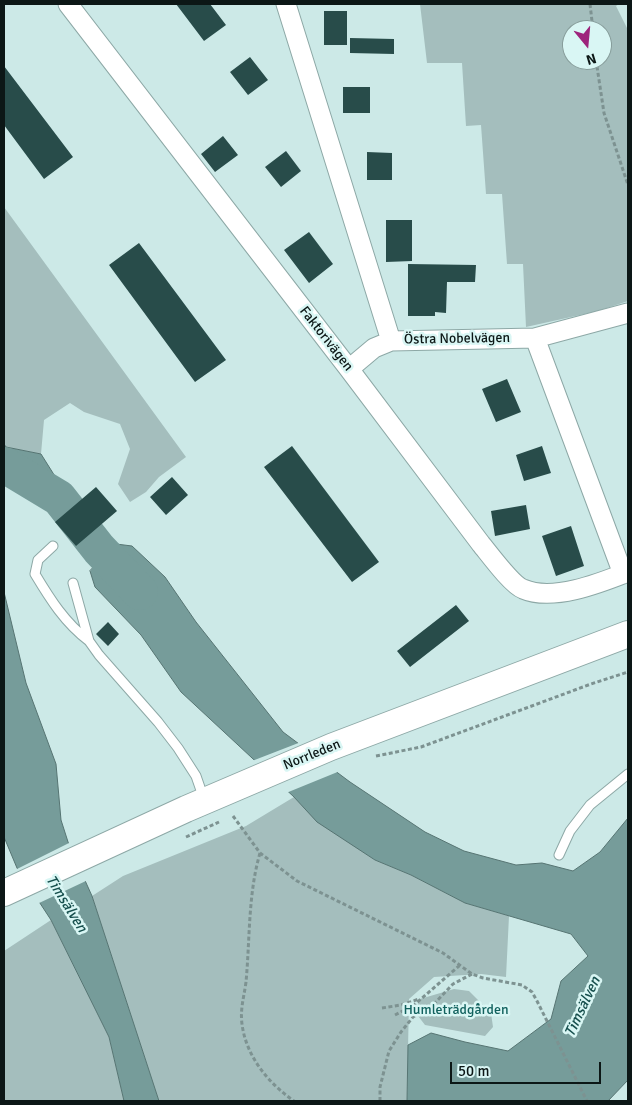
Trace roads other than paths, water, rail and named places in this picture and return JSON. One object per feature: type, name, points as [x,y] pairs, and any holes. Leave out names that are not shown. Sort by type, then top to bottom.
[{"type":"street","name":"Faktorivägen","points":[[68,4],[481,544],[505,572],[522,589],[548,594],[579,589],[626,573]]},
{"type":"street","name":"Östra Nobelvägen","points":[[286,4],[391,341],[535,338],[628,312]]},
{"type":"street","points":[[535,338],[626,573]]},
{"type":"street","points":[[349,369],[374,348],[391,341]]},
{"type":"street","name":"Norrleden","points":[[4,893],[99,848],[331,747],[628,634]]},
{"type":"lane","points":[[53,546],[38,560],[35,574],[50,600],[74,630],[89,641]]},
{"type":"lane","points":[[73,582],[89,641],[99,656],[158,722],[178,748],[196,776],[205,801]]},
{"type":"lane","points":[[559,856],[570,831],[590,805],[628,774]]},
{"type":"water","points":[[4,444],[6,447],[41,454],[63,489],[49,500],[27,487],[21,494],[4,480]]},
{"type":"water","name":"Timsälven","points":[[116,544],[132,546],[165,577],[196,622],[283,732],[350,782],[425,832],[464,851],[516,865],[542,863],[573,871],[600,852],[628,818],[628,1080],[608,1101],[407,1101],[408,1045],[431,1033],[508,1051],[551,1019],[561,981],[588,956],[571,934],[465,903],[411,875],[375,860],[317,822],[294,797],[181,692],[141,635],[95,587],[90,571]]},
{"type":"water","name":"Timsälven","points":[[4,592],[26,683],[56,764],[61,820],[69,845],[92,896],[159,1101],[124,1101],[109,1037],[51,920],[17,868],[4,837]]},
{"type":"waterway","points":[[4,465],[59,498],[99,549],[140,592]]},
{"type":"park label","name":"Humleträdgården","points":[[456,1010]]}]
